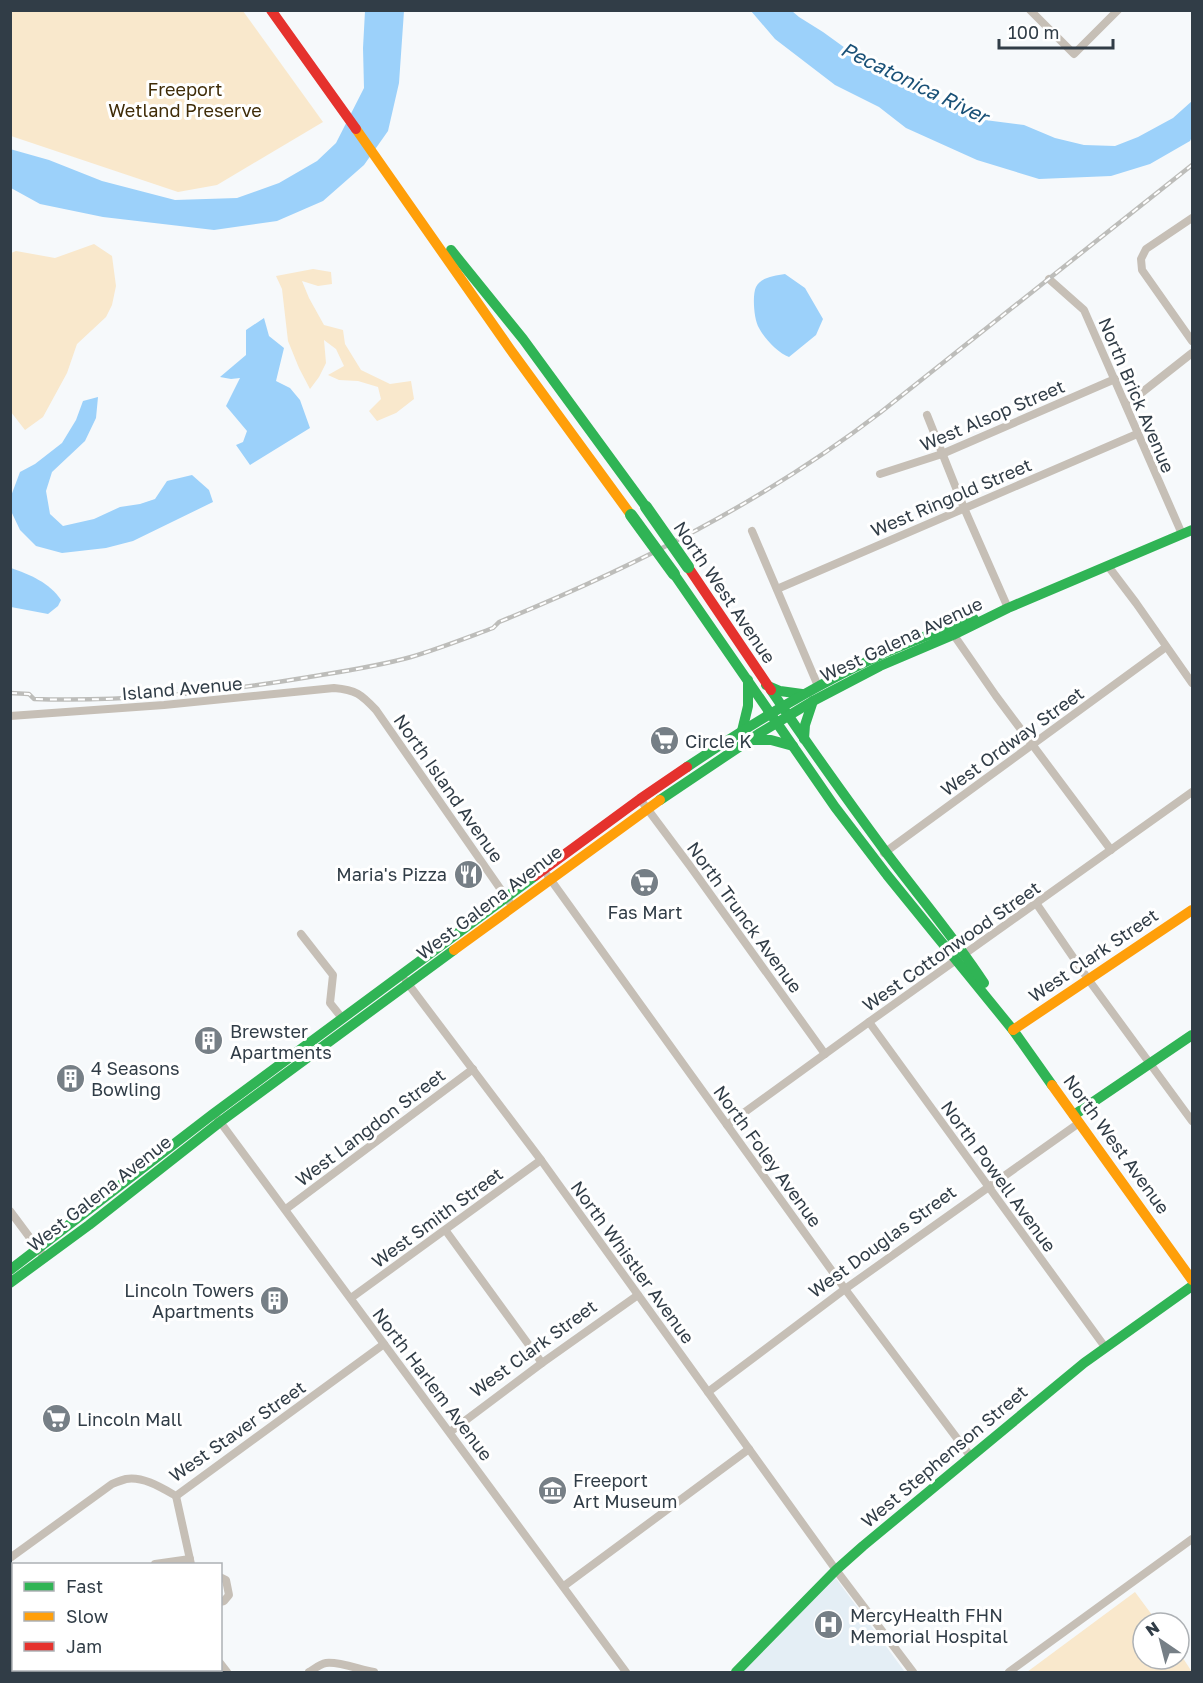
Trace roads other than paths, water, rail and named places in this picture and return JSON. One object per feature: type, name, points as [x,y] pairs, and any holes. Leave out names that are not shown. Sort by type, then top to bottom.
[{"type":"main road","name":"North West Avenue","points":[[271,10],[747,679],[779,714]]},
{"type":"main road","name":"North West Avenue","points":[[395,183],[523,339],[646,507],[766,685],[779,714],[875,859],[961,957]]},
{"type":"main road","name":"West Galena Avenue","points":[[808,698],[818,686],[878,656],[951,631],[1187,532]]},
{"type":"main road","name":"West Galena Avenue","points":[[217,1118],[547,874],[644,804],[746,735],[808,698],[951,631]]},
{"type":"main road","points":[[747,679],[749,703],[746,735],[798,743],[806,725],[808,698],[766,685]]},
{"type":"main road","name":"North West Avenue","points":[[798,743],[886,852],[1192,1280]]},
{"type":"main road","name":"West Clark Street","points":[[1013,1030],[1192,910]]},
{"type":"main road","name":"West Galena Avenue","points":[[10,1283],[42,1253],[342,1018],[405,979]]},
{"type":"main road","name":"West Douglas Street","points":[[1077,1119],[1192,1035]]},
{"type":"main road","name":"West Galena Avenue","points":[[10,1270],[42,1253]]},
{"type":"main road","name":"West Stephenson Street","points":[[736,1672],[836,1570],[1104,1347],[1192,1286]]},
{"type":"street","points":[[1030,10],[1074,54],[1118,10]]},
{"type":"street","points":[[1191,221],[1146,249],[1141,259],[1142,270],[1192,341]]},
{"type":"street","name":"North Brick Avenue","points":[[1049,279],[1084,310],[1137,434],[1187,532]]},
{"type":"street","points":[[1126,405],[1192,353]]},
{"type":"street","name":"West Alsop Street","points":[[880,474],[942,454],[1115,379]]},
{"type":"street","points":[[927,415],[964,508],[1008,608]]},
{"type":"street","name":"West Ringold Street","points":[[777,589],[1137,434]]},
{"type":"street","points":[[752,531],[818,686]]},
{"type":"street","points":[[1108,567],[1192,683]]},
{"type":"street","points":[[951,631],[1032,745],[1111,850]]},
{"type":"street","name":"West Ordway Street","points":[[875,859],[1166,647]]},
{"type":"street","name":"Island Avenue","points":[[10,716],[164,705],[334,688],[356,692]]},
{"type":"street","name":"North Island Avenue","points":[[356,692],[364,696],[376,710],[510,902]]},
{"type":"street","name":"West Cottonwood Street","points":[[727,1125],[1192,792]]},
{"type":"street","name":"North Trunck Avenue","points":[[644,804],[825,1054]]},
{"type":"street","name":"North Foley Avenue","points":[[547,874],[845,1289],[971,1457]]},
{"type":"street","points":[[1036,903],[1088,979],[1192,1121]]},
{"type":"street","points":[[301,934],[333,975],[330,1003],[342,1018]]},
{"type":"street","name":"North Whistler Avenue","points":[[405,979],[541,1160],[836,1570],[913,1672]]},
{"type":"street","name":"North Powell Avenue","points":[[869,1022],[1104,1347]]},
{"type":"street","name":"West Langdon Street","points":[[286,1209],[473,1069]]},
{"type":"street","name":"North Harlem Avenue","points":[[217,1118],[626,1672]]},
{"type":"street","name":"West Douglas Street","points":[[708,1392],[1077,1119]]},
{"type":"street","name":"West Smith Street","points":[[351,1298],[541,1160]]},
{"type":"street","points":[[10,1211],[42,1253]]},
{"type":"street","points":[[446,1231],[542,1363]]},
{"type":"street","name":"West Clark Street","points":[[450,1432],[638,1295]]},
{"type":"street","name":"West Staver Street","points":[[10,1558],[112,1484],[128,1478],[157,1485],[176,1496],[384,1344]]},
{"type":"street","points":[[564,1587],[749,1449]]},
{"type":"street","points":[[172,1563],[190,1562],[176,1496]]},
{"type":"street","points":[[1009,1672],[1192,1539]]},
{"type":"street","points":[[222,1578],[226,1580],[229,1595],[222,1602]]},
{"type":"street","points":[[309,1672],[327,1663],[335,1663],[374,1672]]},
{"type":"water","points":[[365,11],[404,11],[399,83],[388,131],[364,165],[323,201],[277,221],[214,230],[103,217],[40,204],[11,188],[10,149],[49,160],[102,181],[175,200],[237,198],[279,183],[317,161],[336,143],[364,88]]},
{"type":"water","points":[[751,11],[792,11],[870,66],[977,119],[1024,125],[1055,138],[1084,145],[1115,146],[1138,137],[1173,118],[1192,101],[1192,137],[1190,141],[1150,164],[1111,176],[1039,179],[977,160],[906,128],[879,107],[835,85],[775,39]]},
{"type":"water","points":[[785,274],[805,288],[823,319],[816,335],[789,357],[776,349],[761,332],[754,307],[754,296],[758,284],[768,278]]},
{"type":"water","points":[[264,318],[269,336],[284,348],[276,381],[290,388],[300,400],[310,428],[250,465],[236,445],[243,442],[247,431],[226,406],[240,378],[220,377],[246,355],[246,330]]},
{"type":"water","points":[[98,397],[96,418],[85,441],[52,472],[46,491],[50,514],[63,526],[94,519],[120,507],[155,499],[167,481],[192,475],[209,490],[213,502],[133,541],[106,548],[62,553],[36,546],[20,530],[11,511],[11,496],[20,472],[35,464],[62,443],[76,420],[83,401]]},
{"type":"water","points":[[11,568],[45,584],[61,600],[58,606],[48,614],[11,607]]},
{"type":"railway","points":[[10,693],[29,694],[34,699],[68,700],[136,698],[236,688],[398,661],[493,628],[499,622],[649,555],[745,503],[791,475],[881,412],[1192,165]]},
{"type":"place","name":"Circle K","points":[[664,741]]},
{"type":"place","name":"Maria's Pizza","points":[[468,874]]},
{"type":"place","name":"Fas Mart","points":[[645,883]]},
{"type":"place","name":"Brewster Apartments","points":[[209,1041]]},
{"type":"place","name":"4 Seasons Bowling","points":[[70,1078]]},
{"type":"place","name":"Lincoln Towers Apartments","points":[[275,1300]]},
{"type":"place","name":"Lincoln Mall","points":[[56,1419]]},
{"type":"place","name":"Freeport Art Museum","points":[[552,1490]]},
{"type":"place","name":"MercyHealth FHN Memorial Hospital","points":[[829,1625]]},
{"type":"water label","name":"Pecatonica River","points":[[915,82]]},
{"type":"park label","name":"Freeport Wetland Preserve","points":[[185,100]]}]
